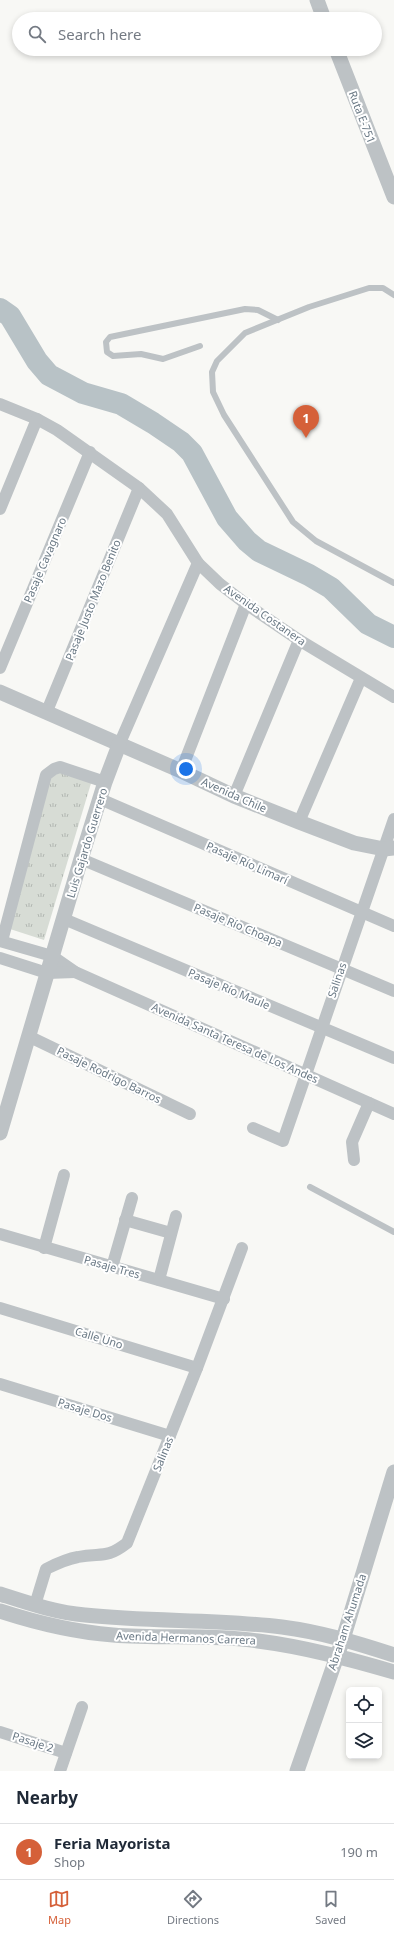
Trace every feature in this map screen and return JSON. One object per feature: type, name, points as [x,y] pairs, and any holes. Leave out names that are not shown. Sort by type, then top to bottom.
[{"type":"street","points":[[317,0],[321,12]]},
{"type":"street","name":"Ruta E-751","points":[[339,56],[392,191]]},
{"type":"street","name":"Avenida Costanera","points":[[0,404],[37,419],[57,430],[139,488],[167,514],[198,563],[220,584],[246,604],[299,640],[394,697]]},
{"type":"street","points":[[0,509],[37,419]]},
{"type":"street","name":"Pasaje Cavagnaro","points":[[0,668],[90,452]]},
{"type":"street","name":"Pasaje Justo Mazo Benito","points":[[47,711],[139,488]]},
{"type":"street","name":"Luis Gajardo Guerrero","points":[[0,1133],[105,782],[119,745],[198,563]]},
{"type":"street","points":[[181,770],[246,604]]},
{"type":"street","points":[[234,796],[299,640]]},
{"type":"street","points":[[299,822],[361,678]]},
{"type":"street","name":"Avenida Chile","points":[[0,692],[47,711],[119,745],[181,770],[234,796],[354,843],[389,848]]},
{"type":"street","points":[[1,941],[46,775],[54,769],[60,767],[105,782]]},
{"type":"street","name":"Pasaje Río Limarí","points":[[100,799],[360,913],[394,926]]},
{"type":"street","name":"Salinas","points":[[253,1128],[283,1141],[360,913],[389,848],[394,819]]},
{"type":"street","name":"Pasaje Río Choapa","points":[[81,859],[394,991]]},
{"type":"street","name":"Pasaje Río Maule","points":[[64,919],[394,1058]]},
{"type":"street","name":"Avenida Santa Teresa de Los Andes","points":[[1,941],[52,956],[75,972],[394,1114]]},
{"type":"street","name":"Avenida Santa Teresa de Los Andes","points":[[0,958],[47,973],[75,972]]},
{"type":"street","name":"Pasaje Rodrigo Barros","points":[[28,1036],[190,1114]]},
{"type":"street","points":[[354,1160],[352,1142],[369,1103]]},
{"type":"street","points":[[44,1248],[64,1175]]},
{"type":"street","points":[[112,1267],[132,1198]]},
{"type":"street","points":[[159,1280],[176,1216]]},
{"type":"street","points":[[125,1220],[171,1232]]},
{"type":"street","name":"Pasaje Tres","points":[[0,1234],[224,1299]]},
{"type":"street","name":"Salinas","points":[[35,1605],[46,1569],[59,1562],[79,1557],[100,1556],[115,1553],[127,1543],[224,1299],[242,1248]]},
{"type":"street","name":"Calle Uno","points":[[0,1308],[197,1368]]},
{"type":"street","name":"Pasaje Dos","points":[[0,1384],[170,1436]]},
{"type":"street","name":"Abraham Ahumada","points":[[297,1771],[343,1639],[392,1481]]},
{"type":"street","name":"Avenida Hermanos Carrera","points":[[0,1594],[35,1605],[84,1615],[284,1627],[343,1639],[394,1655]]},
{"type":"street","name":"Avenida Hermanos Carrera","points":[[0,1611],[27,1620],[80,1631],[113,1635],[258,1640],[337,1655],[394,1672]]},
{"type":"street","points":[[60,1771],[82,1707]]},
{"type":"street","name":"Pasaje 2","points":[[0,1732],[66,1753]]},
{"type":"lane","points":[[394,295],[383,288],[369,288],[309,307],[245,333],[217,360],[212,372],[213,392],[224,415],[293,522],[316,540],[394,583]]},
{"type":"lane","points":[[200,346],[163,359],[141,354],[114,356],[107,352],[106,342],[110,336],[245,309],[258,310],[278,320]]},
{"type":"lane","points":[[310,1187],[394,1232]]},
{"type":"green space","points":[[61,770],[92,780],[44,940],[10,929],[50,774]]},
{"type":"waterway","points":[[0,309],[10,316],[37,361],[49,375],[83,393],[121,404],[181,442],[192,453],[227,518],[247,541],[259,551],[309,575],[331,588],[368,624],[394,637]]},
{"type":"place","name":"Feria Mayorista","points":[[306,438]]}]
